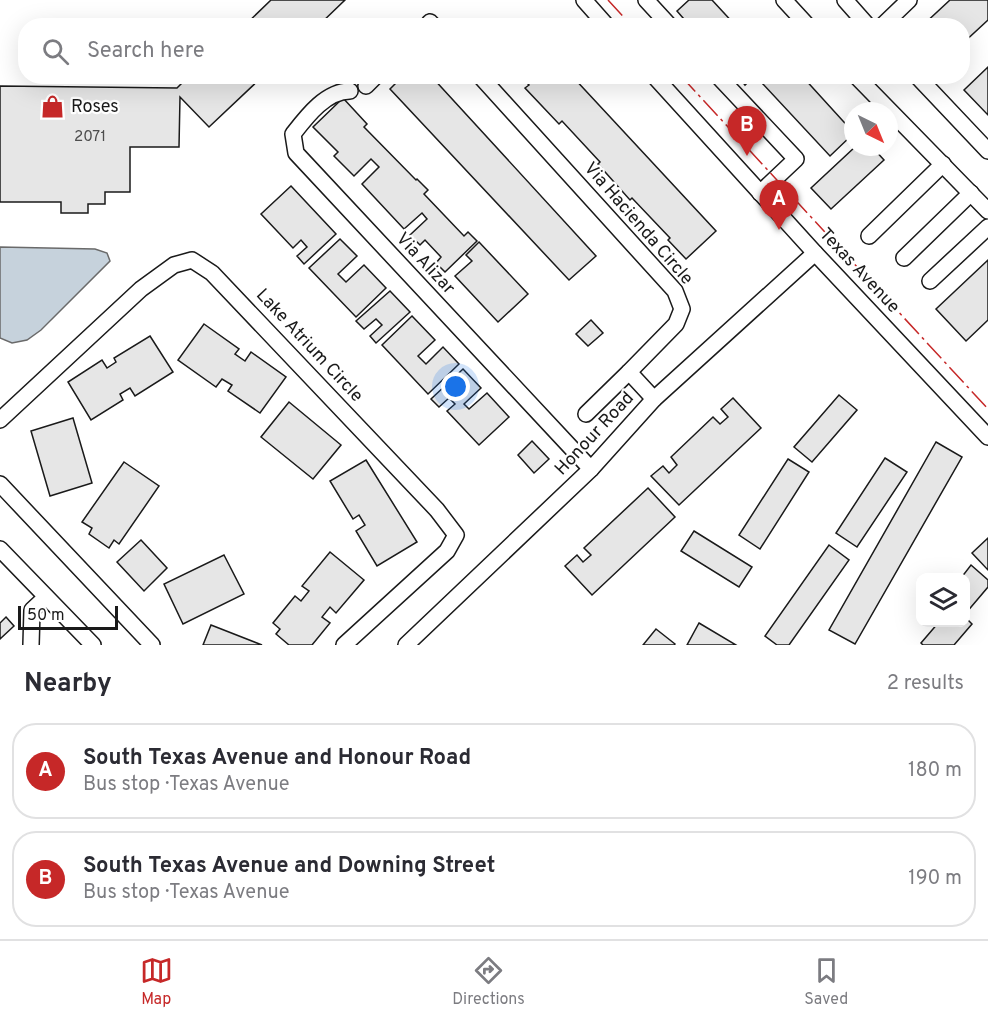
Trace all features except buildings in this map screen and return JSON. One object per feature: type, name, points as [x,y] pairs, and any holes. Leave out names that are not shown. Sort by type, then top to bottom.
[{"type":"street","points":[[584,0],[600,18]]},
{"type":"street","points":[[646,0],[663,18]]},
{"type":"street","points":[[784,0],[801,18]]},
{"type":"street","points":[[844,0],[861,18]]},
{"type":"street","points":[[890,18],[909,0]]},
{"type":"street","name":"Via Hacienda Circle","points":[[487,84],[675,291],[682,309],[676,324],[586,414]]},
{"type":"street","name":"Texas Avenue","points":[[661,84],[815,253],[988,437]]},
{"type":"street","points":[[726,84],[796,159],[760,193]]},
{"type":"street","points":[[864,84],[988,211]]},
{"type":"street","points":[[925,84],[988,151]]},
{"type":"street","name":"Via Alizar","points":[[350,91],[339,91],[305,119],[293,134],[296,153],[591,469]]},
{"type":"street","points":[[869,236],[943,164]]},
{"type":"street","points":[[904,258],[971,193]]},
{"type":"street","points":[[930,281],[988,227]]},
{"type":"street","name":"Honour Road","points":[[406,645],[591,469],[654,399],[815,253]]},
{"type":"street","name":"Lake Atrium Circle","points":[[0,420],[141,289],[174,266],[192,260],[212,273],[437,510],[456,536],[447,551],[344,645]]},
{"type":"street","points":[[629,372],[654,399]]},
{"type":"street","points":[[0,484],[152,645]]},
{"type":"street","points":[[0,549],[93,645]]},
{"type":"street","points":[[31,645],[32,610],[46,597]]},
{"type":"shaded area","points":[[0,247],[95,249],[107,253],[110,261],[41,330],[27,340],[12,343],[0,338]]},
{"type":"power","points":[[608,0],[625,18]]},
{"type":"power","points":[[688,84],[988,409]]},
{"type":"place","name":"Roses","points":[[53,107]]},
{"type":"place","name":"South Texas Avenue and Downing Street","points":[[747,156]]},
{"type":"place","name":"South Texas Avenue and Honour Road","points":[[779,230]]}]
